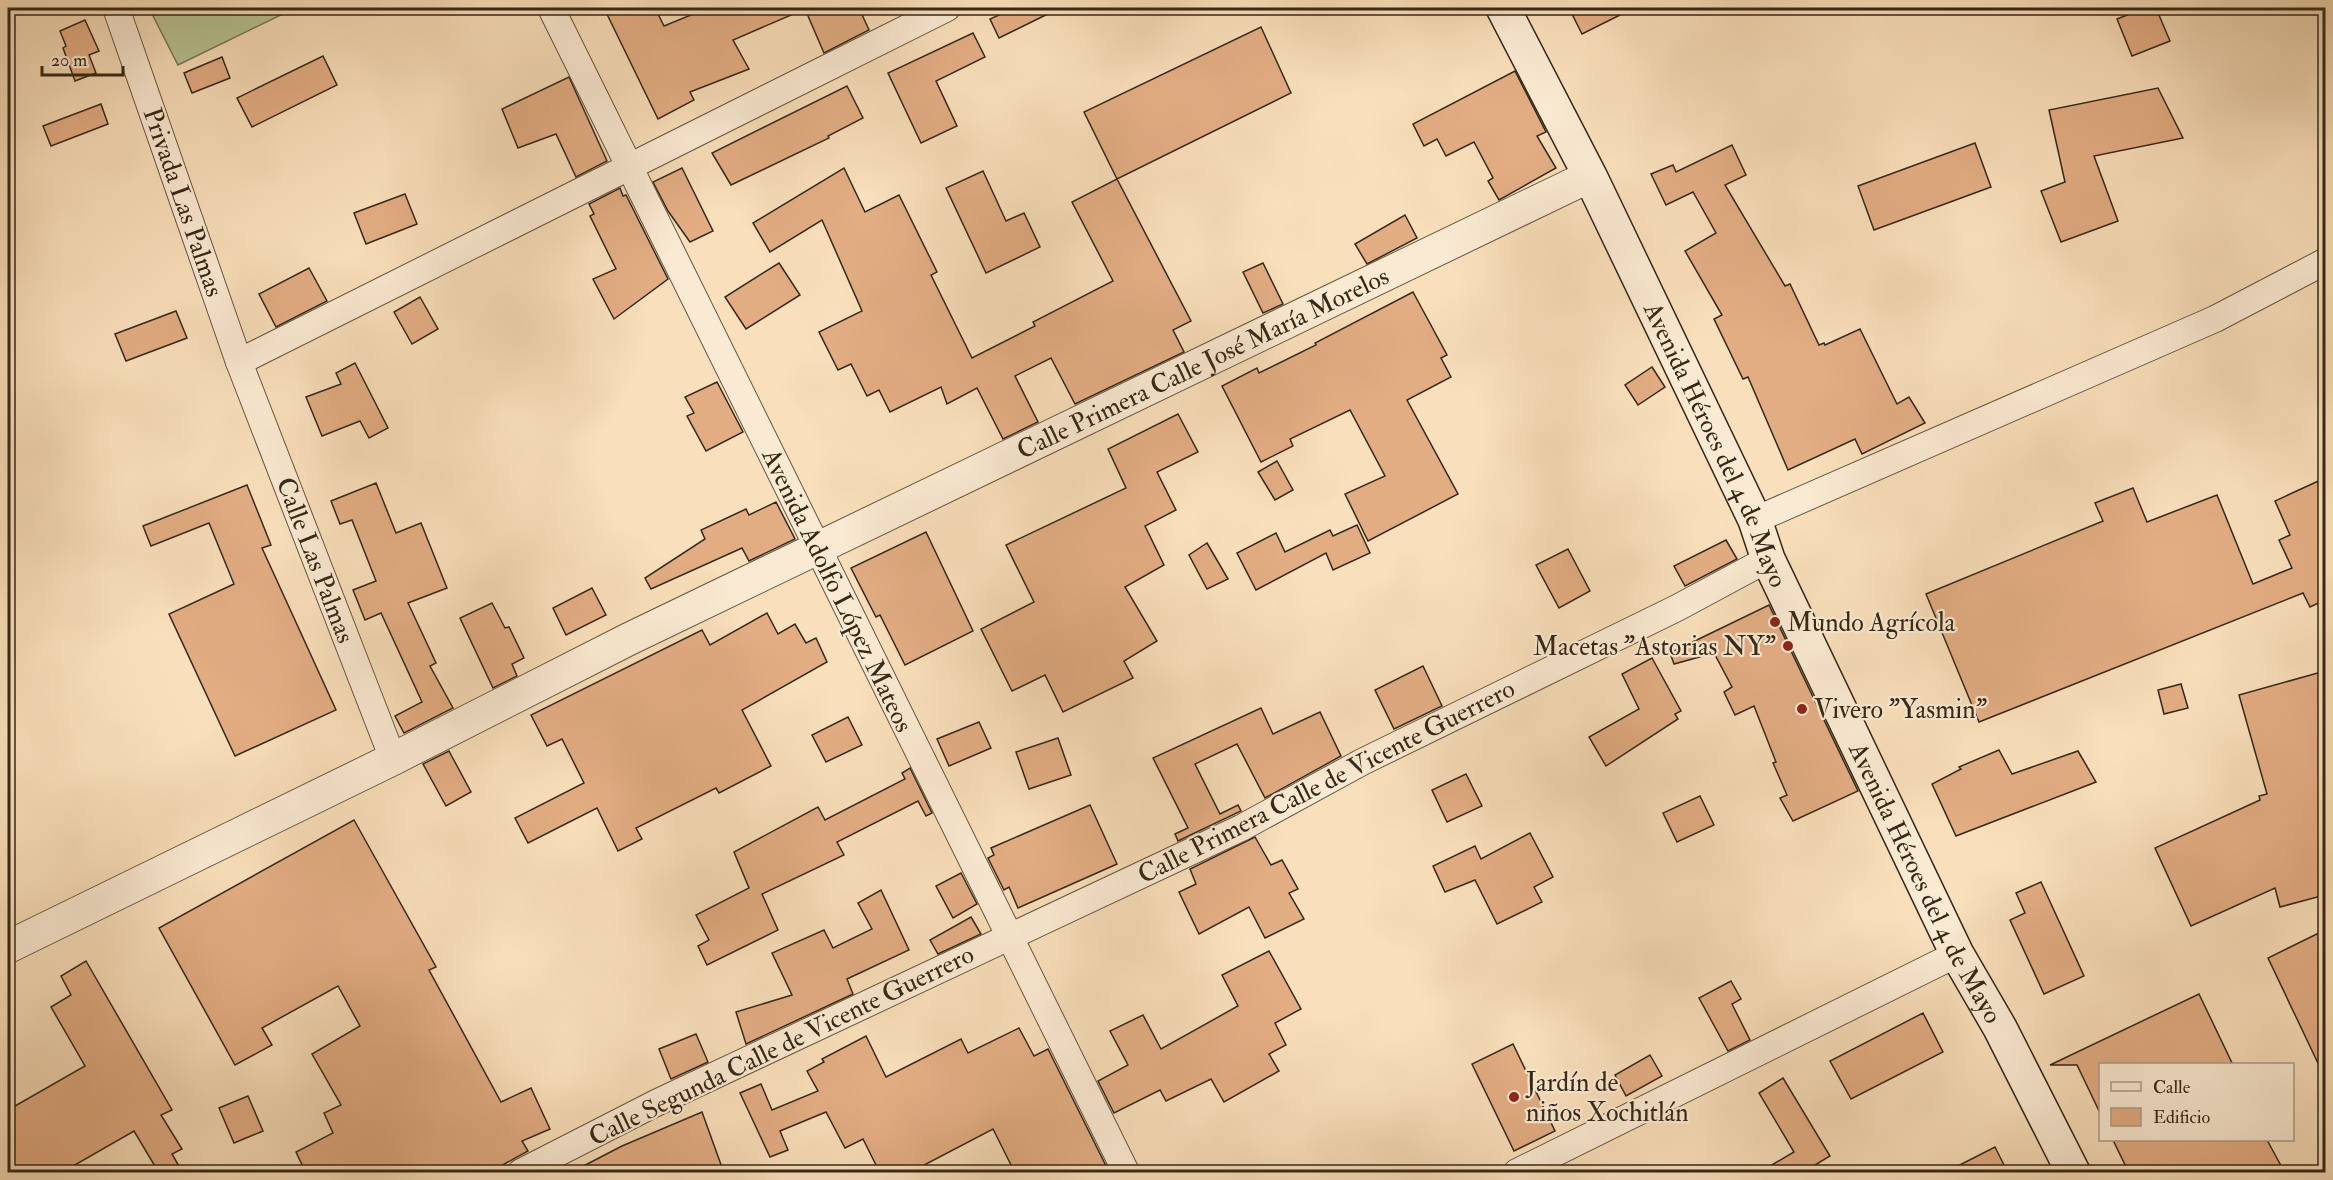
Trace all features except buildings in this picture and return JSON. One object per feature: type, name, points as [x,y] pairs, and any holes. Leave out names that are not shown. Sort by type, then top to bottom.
[{"type":"main road","name":"Avenida Héroes del 4 de Mayo","points":[[1503,8],[1590,176],[1755,520],[1768,559],[1957,954],[2000,1028],[2073,1173]]},
{"type":"street","name":"Privada Las Palmas","points":[[116,8],[239,362]]},
{"type":"street","name":"Avenida Adolfo López Mateos","points":[[551,8],[1126,1173]]},
{"type":"street","points":[[239,362],[629,164],[947,8]]},
{"type":"street","name":"Calle Primera Calle José María Morelos","points":[[8,947],[393,759],[629,639],[1590,176]]},
{"type":"street","points":[[1755,520],[2215,319],[2325,261]]},
{"type":"street","name":"Calle Las Palmas","points":[[239,362],[393,759]]},
{"type":"street","name":"Calle Primera Calle de Vicente Guerrero","points":[[1010,935],[1241,828],[1362,762],[1677,608],[1768,559]]},
{"type":"street","name":"Calle Segunda Calle de Vicente Guerrero","points":[[521,1173],[656,1103],[1010,935]]},
{"type":"street","points":[[1516,1173],[1957,954]]},
{"type":"green space","points":[[149,8],[295,8],[178,65]]},
{"type":"place","name":"Mundo Agrícola","points":[[1775,622]]},
{"type":"place","name":"Macetas \"Astorias NY\"","points":[[1788,646]]},
{"type":"place","name":"Vivero \"Yasmin\"","points":[[1802,709]]},
{"type":"place","name":"Jardín de niños Xochitlán","points":[[1514,1097]]}]
